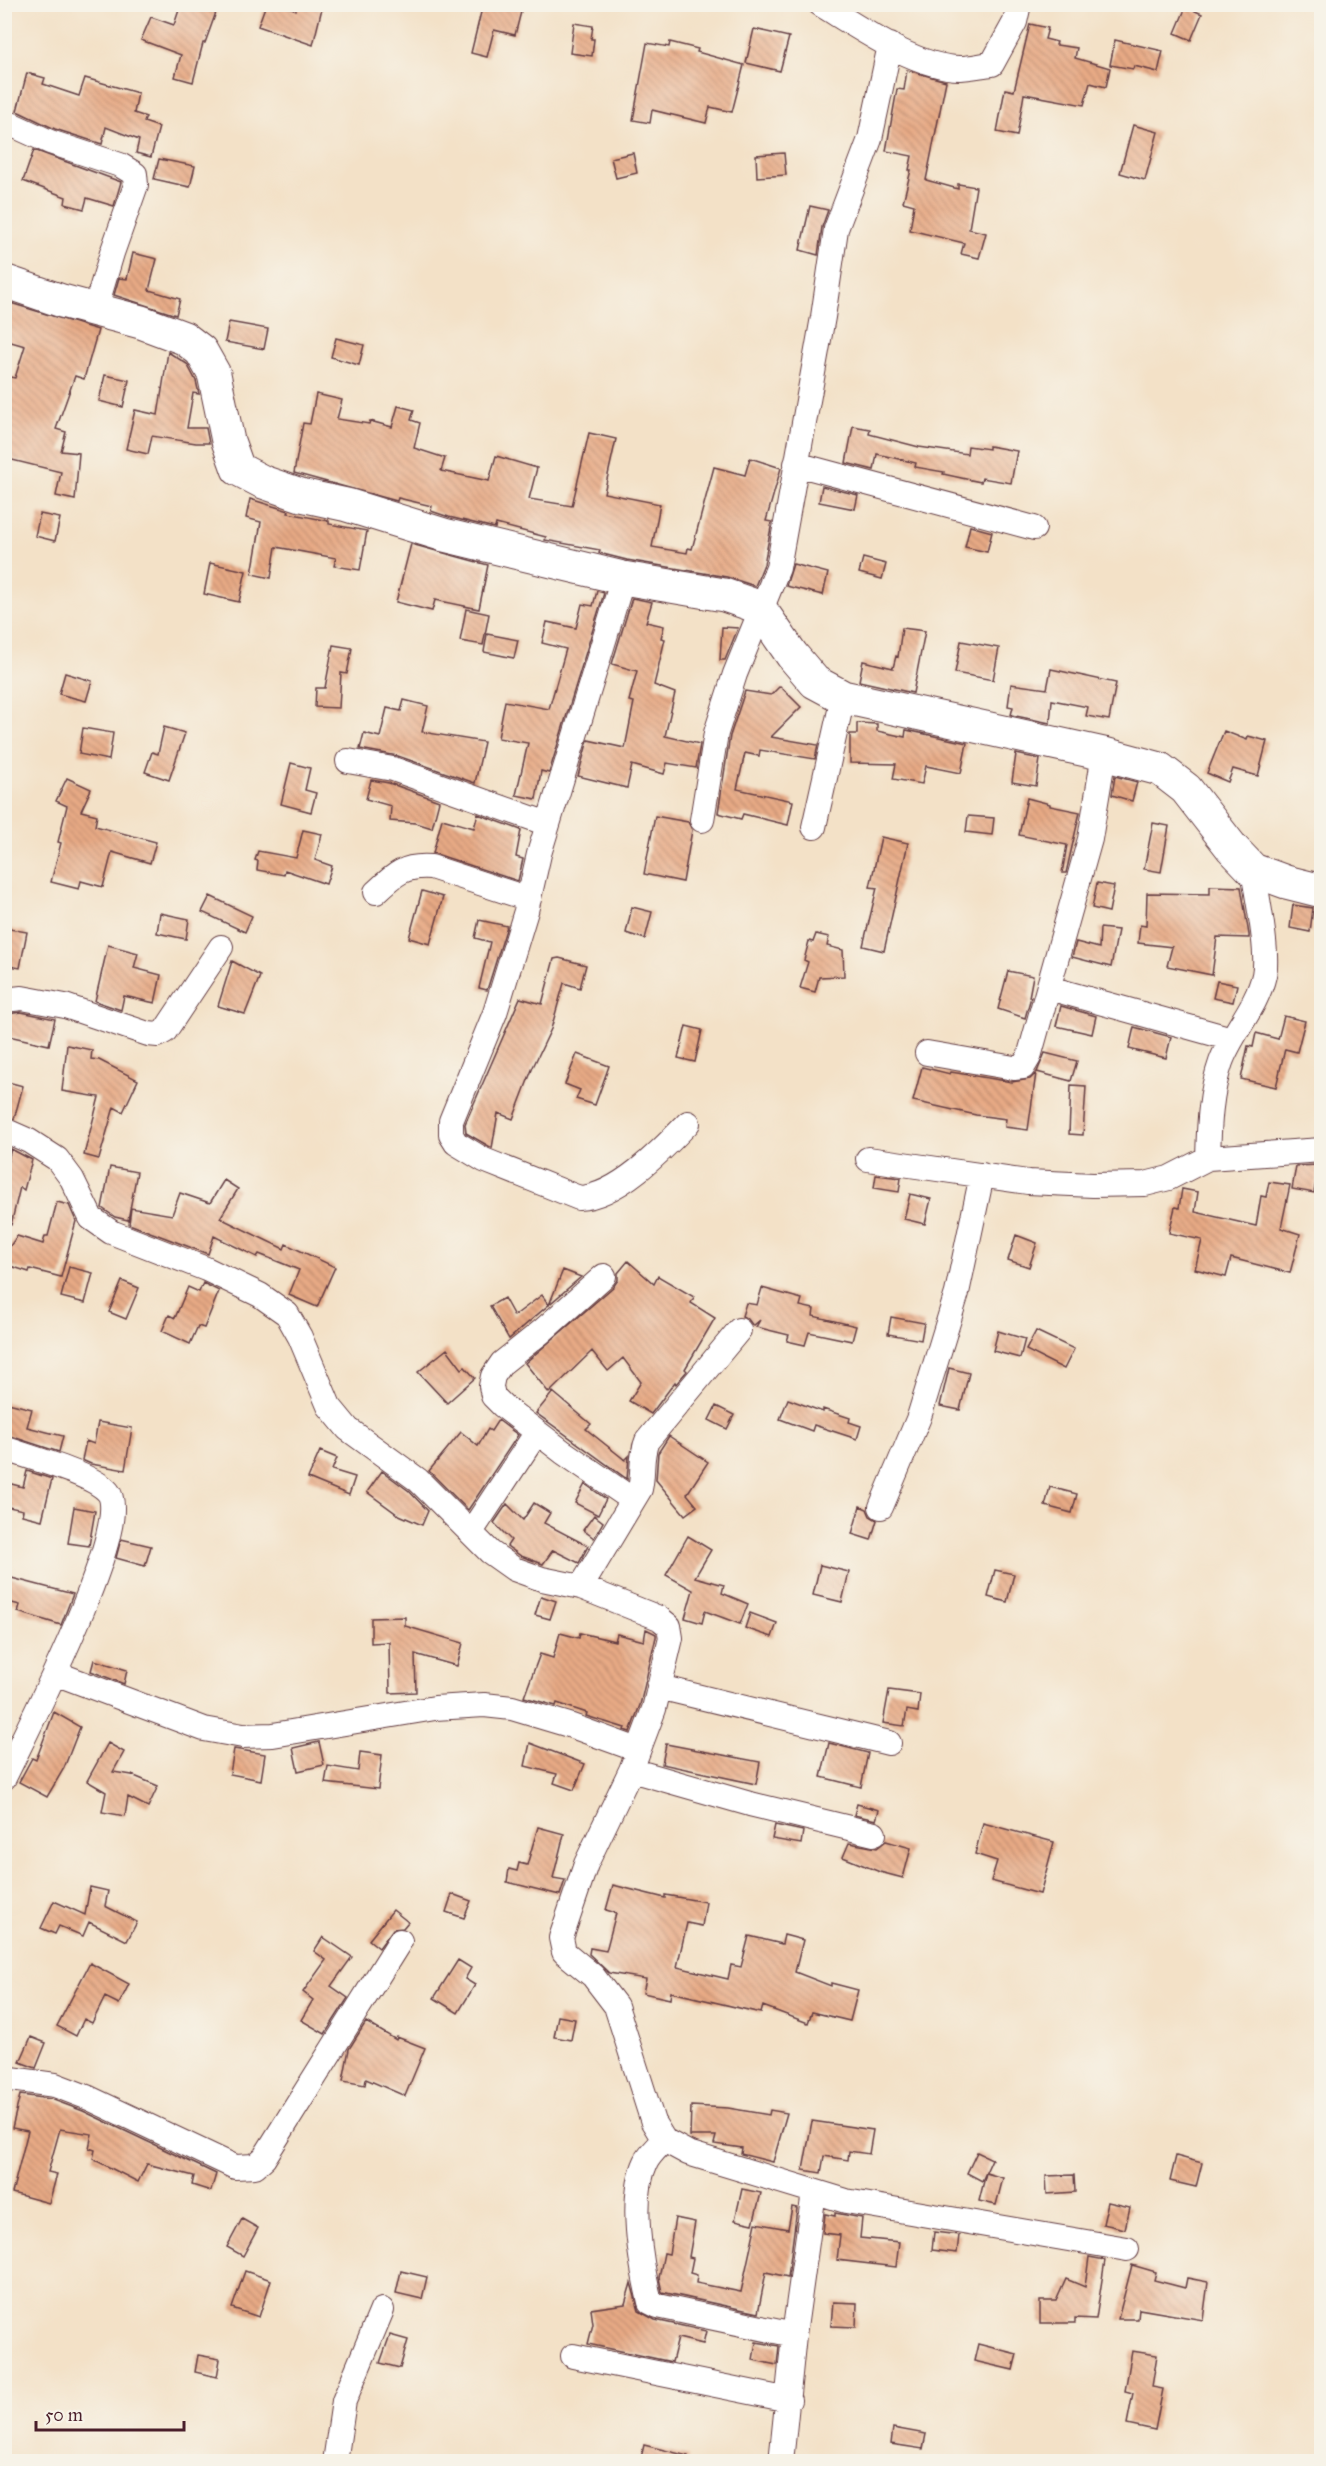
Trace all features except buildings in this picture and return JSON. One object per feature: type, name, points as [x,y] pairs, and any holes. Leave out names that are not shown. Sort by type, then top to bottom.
[{"type":"street","points":[[820,4],[890,45],[936,65],[960,68],[992,64],[1015,22],[1019,4]]},
{"type":"street","points":[[702,820],[716,733],[735,674],[778,568],[823,317],[836,229],[870,139],[890,45]]},
{"type":"street","points":[[4,121],[50,142],[120,165],[135,174],[136,186],[95,310]]},
{"type":"street","points":[[4,281],[63,301],[141,322],[184,338],[201,351],[214,374],[228,441],[238,469],[263,482],[444,535],[623,579],[724,595],[761,610],[792,655],[815,682],[843,697],[1104,754],[1160,769],[1186,789],[1232,848],[1253,870],[1286,882],[1322,891]]},
{"type":"street","points":[[796,464],[1034,528]]},
{"type":"street","points":[[623,579],[548,824],[529,899],[495,1013],[451,1121],[451,1135],[456,1143],[494,1164],[579,1198],[591,1198],[603,1193],[653,1160],[688,1123]]},
{"type":"street","points":[[814,827],[843,697]]},
{"type":"street","points":[[927,1053],[1014,1068],[1023,1067],[1029,1057],[1090,839],[1104,754]]},
{"type":"street","points":[[348,761],[393,770],[548,824]]},
{"type":"street","points":[[376,892],[396,873],[416,866],[431,867],[529,899]]},
{"type":"street","points":[[1208,1158],[1210,1104],[1221,1062],[1257,997],[1264,974],[1263,939],[1253,870]]},
{"type":"street","points":[[4,1000],[22,998],[65,1006],[135,1031],[158,1035],[165,1030],[221,947]]},
{"type":"street","points":[[1049,988],[1232,1039]]},
{"type":"street","points":[[4,1130],[29,1141],[57,1159],[72,1179],[91,1218],[111,1232],[206,1269],[260,1294],[287,1314],[300,1337],[329,1406],[348,1429],[418,1480],[490,1552],[514,1569],[542,1579],[581,1587],[659,1618],[669,1626],[672,1638],[659,1687],[634,1760],[586,1864],[561,1938],[564,1952],[593,1976],[616,2006],[653,2122],[664,2140],[688,2153],[846,2201],[1127,2249]]},
{"type":"street","points":[[868,1159],[1050,1183],[1144,1184],[1169,1178],[1208,1158],[1322,1150]]},
{"type":"street","points":[[881,1507],[919,1416],[944,1336],[957,1293],[982,1175]]},
{"type":"street","points":[[604,1276],[502,1363],[491,1386],[493,1396],[537,1432],[633,1500]]},
{"type":"street","points":[[581,1587],[640,1489],[643,1477],[642,1453],[647,1441],[739,1330]]},
{"type":"street","points":[[471,1532],[537,1432]]},
{"type":"street","points":[[4,1448],[97,1482],[111,1494],[113,1508],[111,1528],[100,1568],[55,1673],[4,1778]]},
{"type":"street","points":[[55,1673],[204,1729],[243,1736],[273,1735],[435,1708],[484,1705],[512,1708],[569,1725],[634,1760],[750,1804],[874,1834]]},
{"type":"street","points":[[659,1687],[889,1743]]},
{"type":"street","points":[[4,2078],[55,2085],[89,2098],[235,2168],[255,2166],[264,2158],[400,1941]]},
{"type":"street","points":[[664,2140],[647,2160],[639,2188],[642,2259],[650,2302],[712,2319],[794,2335]]},
{"type":"street","points":[[781,2462],[794,2335],[814,2192]]},
{"type":"street","points":[[335,2462],[345,2402],[382,2310]]},
{"type":"street","points":[[573,2356],[789,2400]]}]
